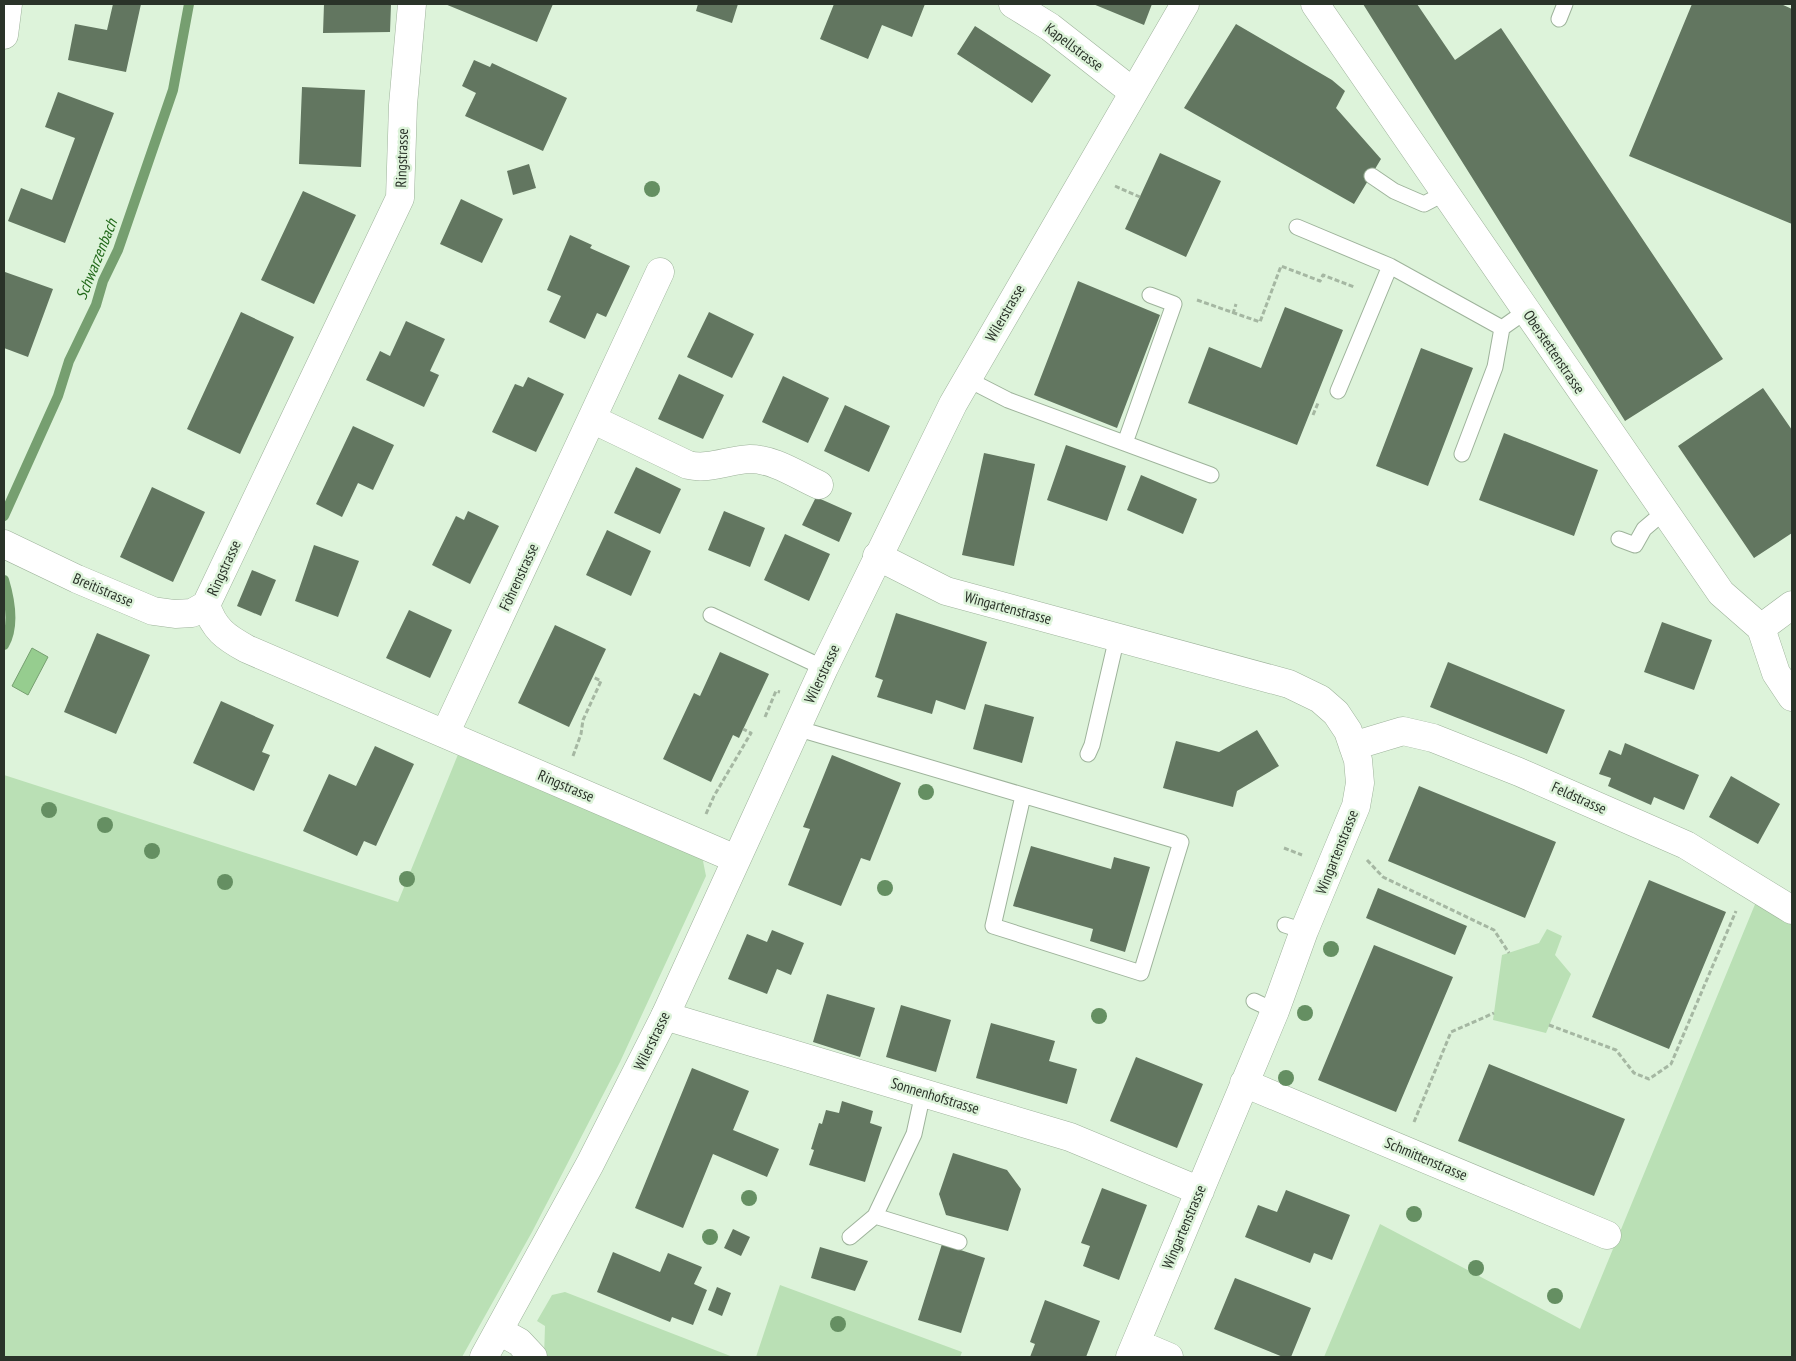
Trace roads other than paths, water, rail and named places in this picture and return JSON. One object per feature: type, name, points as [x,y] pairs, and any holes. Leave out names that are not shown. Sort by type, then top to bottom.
[{"type":"street","points":[[4,35],[8,4]]},
{"type":"street","name":"Ringstrasse","points":[[412,4],[403,105],[400,198],[206,605],[212,621],[220,631],[247,649],[736,859]]},
{"type":"street","name":"Kapellstrasse","points":[[1013,4],[1050,28],[1133,92]]},
{"type":"street","name":"Wilerstrasse","points":[[484,1357],[590,1164],[665,1016],[796,728],[877,556],[968,379],[1185,4]]},
{"type":"street","name":"Oberstettenstrasse","points":[[1315,4],[1721,593],[1761,628]]},
{"type":"street","name":"Föhrenstrasse","points":[[445,734],[660,272]]},
{"type":"street","points":[[592,419],[688,465],[702,467],[737,461],[759,460],[818,485]]},
{"type":"street","name":"Breitistrasse","points":[[12,548],[86,583],[153,611],[175,614],[192,613],[206,605]]},
{"type":"street","name":"Wingartenstrasse","points":[[877,556],[946,591],[1288,684],[1320,699],[1336,713],[1348,731],[1353,746],[1360,783],[1356,806],[1294,928],[1264,1006],[1244,1083],[1133,1350]]},
{"type":"street","points":[[1792,605],[1761,628],[1776,673],[1792,697]]},
{"type":"street","name":"Feldstrasse","points":[[1353,746],[1403,732],[1433,738],[1519,772],[1686,846],[1792,910]]},
{"type":"street","name":"Sonnenhofstrasse","points":[[665,1016],[1070,1137],[1200,1191]]},
{"type":"street","name":"Schmittenstrasse","points":[[1244,1083],[1607,1235]]},
{"type":"street","points":[[499,1331],[519,1342],[532,1357]]},
{"type":"street","points":[[1133,1350],[1169,1357]]},
{"type":"lane","points":[[1559,19],[1565,4]]},
{"type":"lane","points":[[1372,176],[1394,191],[1424,204],[1445,193]]},
{"type":"lane","points":[[1297,227],[1390,266],[1502,328]]},
{"type":"lane","points":[[1338,390],[1390,266]]},
{"type":"lane","points":[[1125,443],[1174,304],[1150,295]]},
{"type":"lane","points":[[1462,454],[1495,367],[1502,328],[1526,311]]},
{"type":"lane","points":[[968,379],[1008,400],[1211,475]]},
{"type":"lane","points":[[1619,539],[1635,545],[1644,529],[1664,512]]},
{"type":"lane","points":[[711,616],[824,668]]},
{"type":"lane","points":[[1088,754],[1092,745],[1117,637]]},
{"type":"lane","points":[[796,728],[1181,842],[1141,973],[993,926],[1023,796]]},
{"type":"lane","points":[[850,1237],[875,1216],[914,1134],[923,1093]]},
{"type":"lane","points":[[875,1216],[959,1242]]},
{"type":"waterway","name":"Schwarzenbach","points":[[4,516],[58,396],[69,361],[96,305],[103,281],[118,250],[173,90],[189,4]]},
{"type":"waterway","name":"Schwarzenbach","points":[[4,580],[10,604],[9,630],[4,645]]}]
